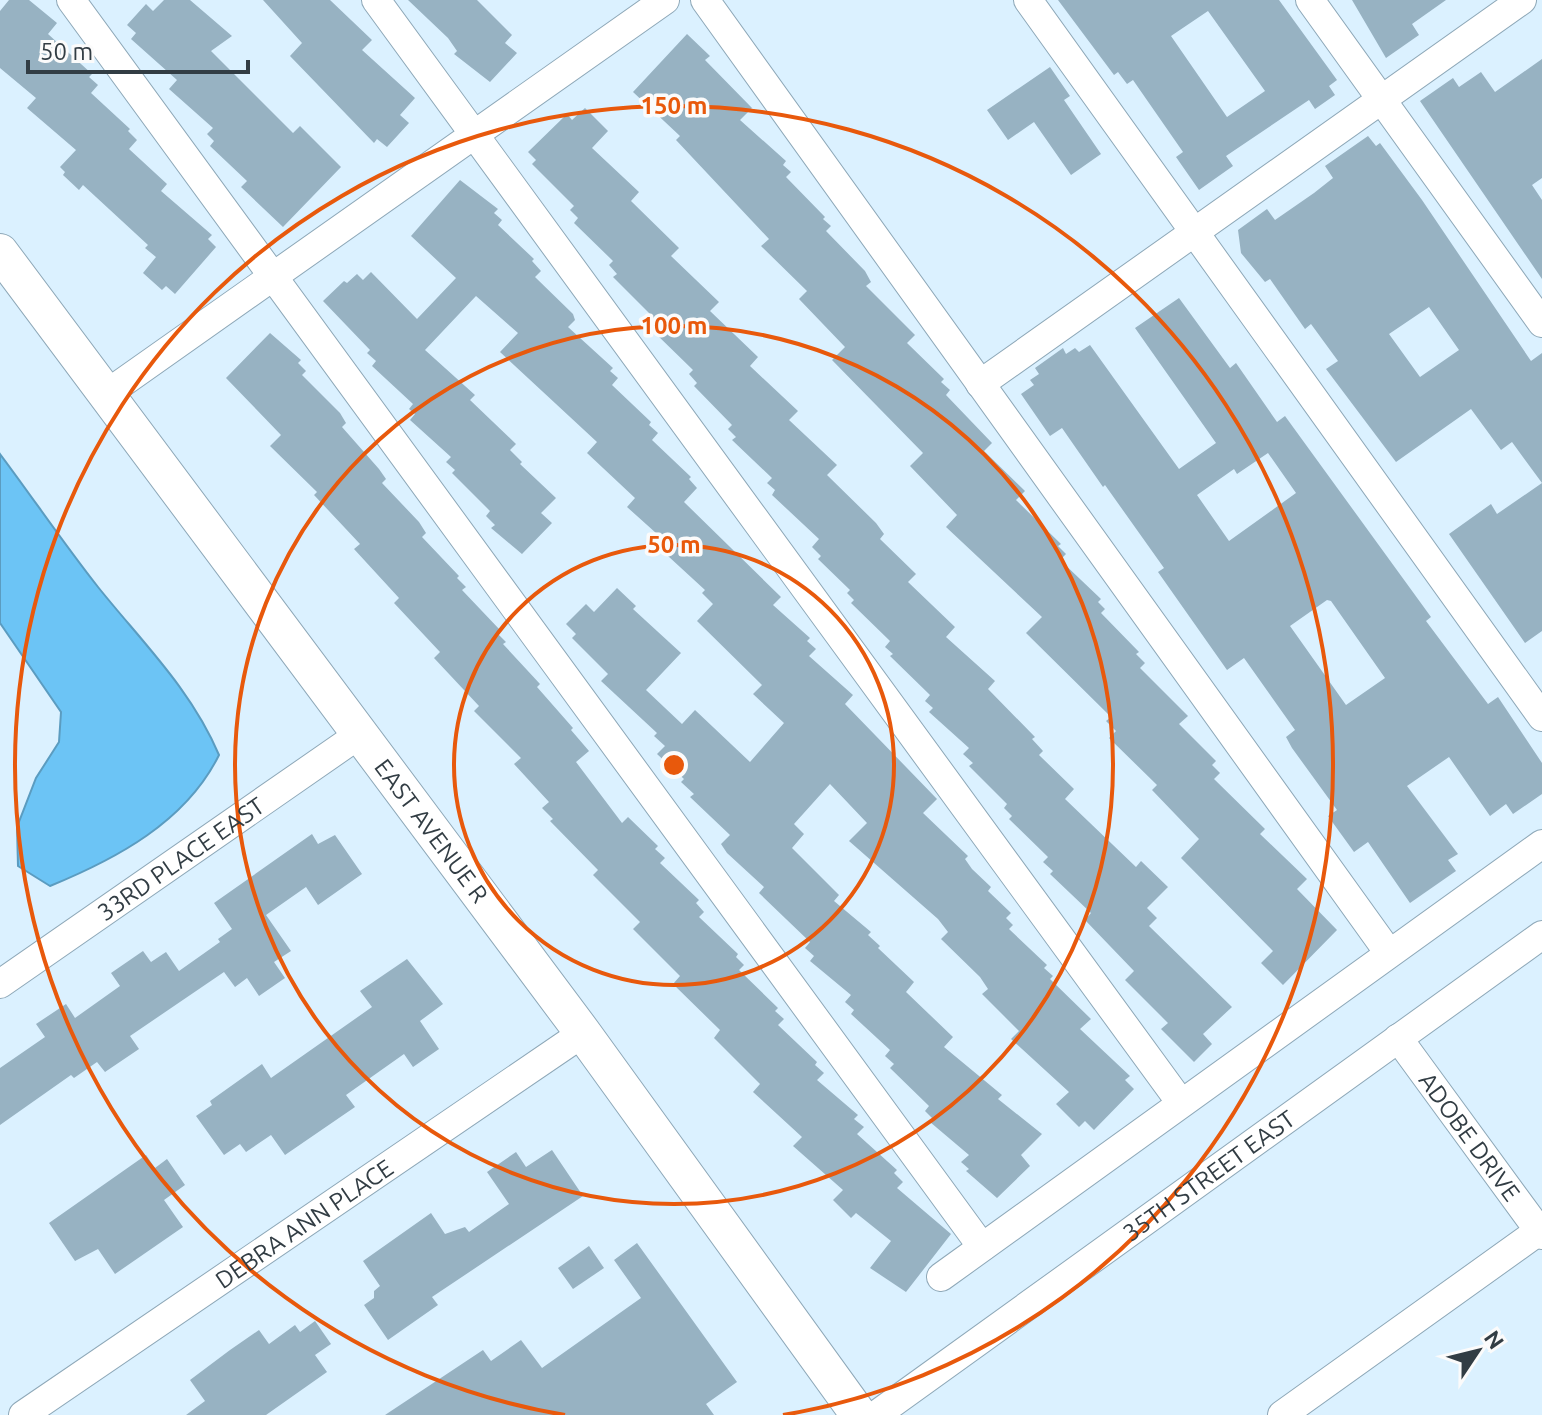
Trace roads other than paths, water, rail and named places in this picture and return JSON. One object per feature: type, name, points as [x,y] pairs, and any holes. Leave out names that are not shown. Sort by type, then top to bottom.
[{"type":"main road","name":"EAST AVENUE R","points":[[0,252],[583,1033],[859,1415]]},
{"type":"street","points":[[71,0],[982,1247]]},
{"type":"street","points":[[376,0],[1181,1103]]},
{"type":"street","points":[[105,395],[274,279],[665,0]]},
{"type":"street","points":[[705,0],[1389,953]]},
{"type":"street","points":[[1028,0],[1542,717]]},
{"type":"street","points":[[1310,0],[1542,323]]},
{"type":"street","points":[[980,384],[1522,0]]},
{"type":"street","name":"33RD PLACE EAST","points":[[0,984],[360,734]]},
{"type":"street","points":[[941,1277],[1542,844]]},
{"type":"street","name":"35TH STREET EAST","points":[[876,1415],[1542,935]]},
{"type":"street","name":"DEBRA ANN PLACE","points":[[23,1415],[583,1033]]},
{"type":"street","name":"ADOBE DRIVE","points":[[1398,1038],[1540,1233]]},
{"type":"street","points":[[1282,1415],[1540,1233]]},
{"type":"water","points":[[0,454],[85,571],[180,687],[219,755],[188,800],[147,836],[100,864],[50,886],[18,866],[17,827],[36,778],[59,742],[61,712],[0,623]]}]
